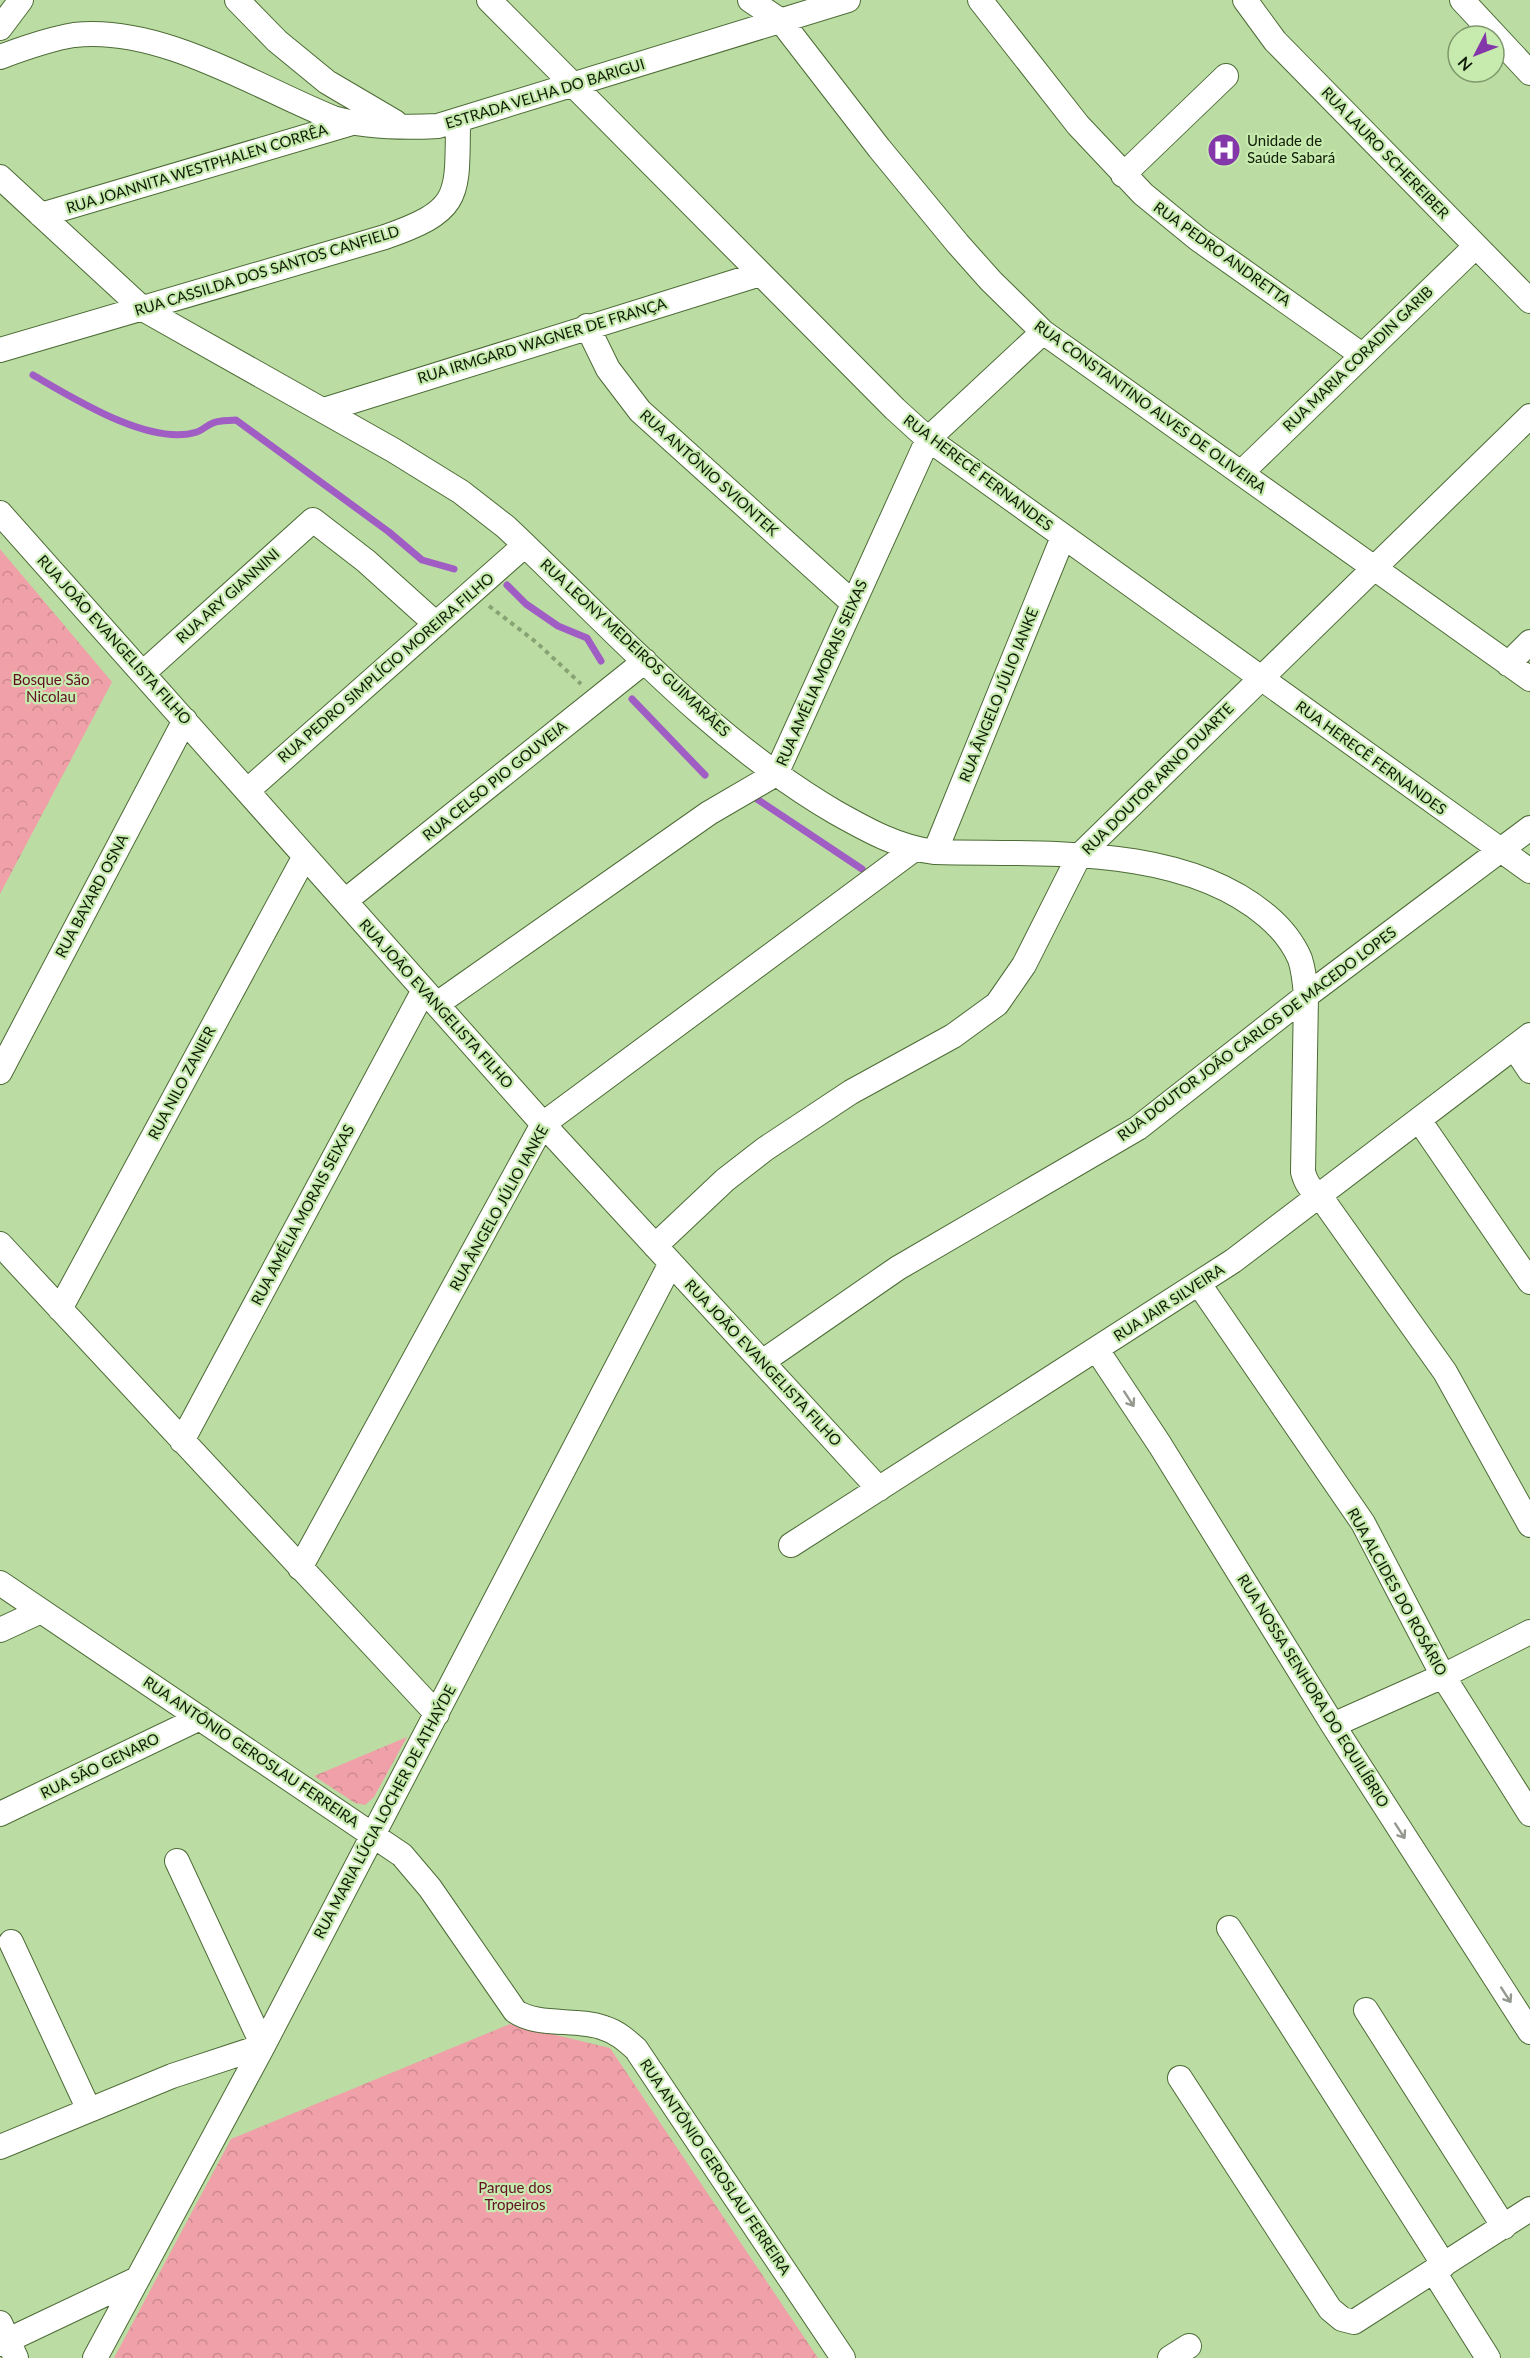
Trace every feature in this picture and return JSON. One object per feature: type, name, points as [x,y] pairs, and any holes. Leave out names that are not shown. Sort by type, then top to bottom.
[{"type":"street","points":[[0,28],[21,0]]},
{"type":"street","points":[[237,0],[277,41],[327,82],[403,126]]},
{"type":"street","name":"RUA HERECÊ FERNANDES","points":[[489,0],[760,274],[928,439],[1530,872]]},
{"type":"street","name":"RUA CONSTANTINO ALVES DE OLIVEIRA","points":[[750,0],[781,21],[938,220],[991,281],[1043,332],[1530,679]]},
{"type":"street","name":"ESTRADA VELHA DO BARIGUI","points":[[0,57],[51,39],[76,35],[123,36],[153,43],[214,65],[321,113],[352,123],[438,126],[458,122],[848,0]]},
{"type":"street","name":"RUA PEDRO ANDRETTA","points":[[980,0],[1054,96],[1123,175],[1165,215],[1362,355]]},
{"type":"street","name":"RUA LAURO SCHEREIBER","points":[[1245,0],[1275,41],[1530,301]]},
{"type":"street","points":[[1462,0],[1530,73]]},
{"type":"street","points":[[1123,175],[1226,76]]},
{"type":"street","name":"RUA CASSILDA DOS SANTOS CANFIELD","points":[[0,350],[385,237],[431,218],[446,206],[454,192],[457,177],[458,122]]},
{"type":"street","name":"RUA JOANNITA WESTPHALEN CORRÊA","points":[[41,215],[352,123]]},
{"type":"street","name":"RUA LEONY MEDEIROS GUIMARÃES","points":[[0,177],[143,309],[324,410],[461,492],[506,527],[712,723],[776,774],[851,821],[885,839],[924,851],[1079,856],[1130,861],[1166,868],[1217,884],[1254,905],[1284,934],[1299,959],[1306,996],[1303,1172],[1309,1187],[1320,1196],[1445,1372],[1530,1525]]},
{"type":"street","name":"RUA MARIA CORADIN GARIB","points":[[1241,473],[1476,246]]},
{"type":"street","name":"RUA IRMGARD WAGNER DE FRANÇA","points":[[324,410],[587,326],[760,274]]},
{"type":"street","name":"RUA ANTÔNIO SVIONTEK","points":[[587,326],[608,369],[640,411],[852,603]]},
{"type":"street","name":"RUA AMÉLIA MORAIS SEIXAS","points":[[182,1441],[430,997],[709,813],[776,774],[928,439],[1043,332]]},
{"type":"street","name":"RUA DOUTOR ARNO DUARTE","points":[[663,1255],[725,1180],[765,1149],[851,1092],[953,1036],[997,1004],[1024,965],[1079,856],[1530,416]]},
{"type":"street","name":"RUA JOÃO EVANGELISTA FILHO","points":[[0,513],[543,1124],[879,1489]]},
{"type":"street","name":"RUA ARY GIANNINI","points":[[143,673],[312,520],[366,561],[436,624]]},
{"type":"street","name":"RUA ÂNGELO JÚLIO IANKE","points":[[300,1568],[543,1124],[924,851],[1063,537]]},
{"type":"street","name":"RUA PEDRO SIMPLÍCIO MOREIRA FILHO","points":[[248,791],[525,545]]},
{"type":"street","points":[[1508,664],[1530,642]]},
{"type":"street","name":"RUA CELSO PIO GOUVEIA","points":[[345,901],[645,661]]},
{"type":"street","name":"RUA BAYARD OSNA","points":[[0,1072],[185,720]]},
{"type":"street","name":"RUA DOUTOR JOÃO CARLOS DE MACEDO LOPES","points":[[762,1362],[898,1268],[1138,1128],[1306,996],[1530,828]]},
{"type":"street","name":"RUA NILO ZANIER","points":[[60,1309],[305,856]]},
{"type":"street","points":[[1522,1041],[1530,1071]]},
{"type":"street","name":"RUA JAIR SILVEIRA","points":[[791,1545],[1199,1284],[1264,1239],[1522,1041]]},
{"type":"street","points":[[1419,1120],[1530,1282]]},
{"type":"street","points":[[0,1244],[436,1714]]},
{"type":"street","name":"RUA MARIA LÚCIA LOCHER DE ATHAÝDE","points":[[95,2358],[263,2046],[436,1714],[663,1255]]},
{"type":"street","name":"RUA ALCIDES DO ROSÁRIO","points":[[1199,1284],[1363,1523],[1443,1676],[1530,1814]]},
{"type":"street","name":"RUA NOSSA SENHORA DO EQUILÍBRIO","points":[[1097,1350],[1160,1445],[1333,1725],[1530,2032]]},
{"type":"street","name":"RUA ANTÔNIO GEROSLAU FERREIRA","points":[[0,1583],[402,1855],[416,1869],[515,2011],[528,2018],[603,2027],[619,2035],[636,2049],[843,2358]]},
{"type":"street","points":[[0,1630],[41,1611]]},
{"type":"street","points":[[1333,1725],[1443,1676],[1530,1632]]},
{"type":"street","name":"RUA SÃO GENARO","points":[[0,1814],[200,1718]]},
{"type":"street","points":[[0,2147],[172,2076],[263,2046],[177,1861]]},
{"type":"street","points":[[1229,1928],[1439,2268],[1488,2358]]},
{"type":"street","points":[[11,1942],[88,2110]]},
{"type":"street","points":[[1366,2010],[1504,2227]]},
{"type":"street","points":[[1180,2078],[1330,2309],[1342,2319],[1354,2322],[1530,2210]]},
{"type":"street","points":[[6,2341],[137,2279]]},
{"type":"path","points":[[471,593],[536,642],[569,671],[596,700]]},
{"type":"green space","name":"Bosque São Nicolau","points":[[0,549],[112,682],[0,894]]},
{"type":"green space","points":[[407,1737],[374,1797],[365,1805],[355,1803],[314,1776]]},
{"type":"green space","name":"Parque dos Tropeiros","points":[[510,2024],[610,2048],[818,2358],[114,2358],[231,2139]]},
{"type":"waterway","points":[[33,375],[112,418],[157,433],[178,435],[197,432],[216,422],[236,420],[389,532],[422,560],[454,569]]},
{"type":"waterway","points":[[507,585],[526,604],[558,626],[587,638],[601,661]]},
{"type":"waterway","points":[[632,699],[705,775]]},
{"type":"waterway","points":[[757,799],[862,869]]},
{"type":"place","name":"Unidade de Saúde Sabará","points":[[1224,150]]}]
